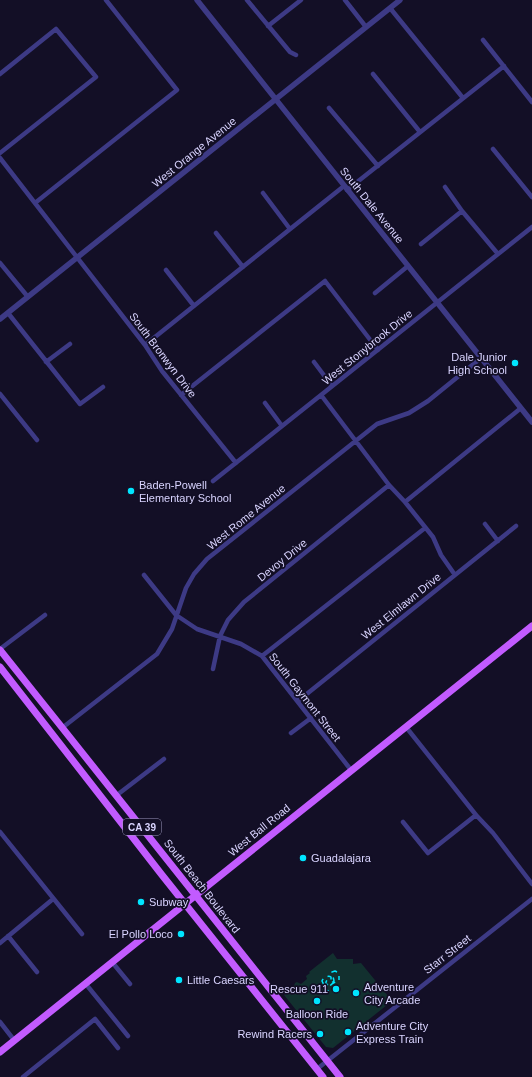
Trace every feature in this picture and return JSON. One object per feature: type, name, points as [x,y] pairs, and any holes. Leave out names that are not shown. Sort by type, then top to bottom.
[{"type":"main road","name":"West Ball Road","points":[[0,1052],[532,626]]},
{"type":"main road","name":"South Beach Boulevard","points":[[0,650],[117,795],[327,1061]]},
{"type":"main road","name":"CA 39","points":[[0,667],[184,904],[323,1077]]},
{"type":"main road","name":"CA 39","points":[[327,1061],[340,1077]]},
{"type":"street","points":[[35,203],[178,90],[106,0]]},
{"type":"street","name":"South Dale Avenue","points":[[197,0],[532,422]]},
{"type":"street","points":[[247,0],[290,52],[296,55]]},
{"type":"street","points":[[268,26],[301,0]]},
{"type":"street","points":[[345,0],[366,27]]},
{"type":"street","name":"West Orange Avenue","points":[[0,319],[400,0]]},
{"type":"street","points":[[390,8],[464,98]]},
{"type":"street","points":[[0,74],[56,29],[96,77],[0,153]]},
{"type":"street","points":[[483,40],[532,102]]},
{"type":"street","points":[[145,345],[290,229],[378,166],[504,66]]},
{"type":"street","points":[[373,74],[420,132]]},
{"type":"street","points":[[329,108],[378,166]]},
{"type":"street","points":[[494,149],[532,197]]},
{"type":"street","name":"South Bronwyn Drive","points":[[0,158],[145,345],[181,395],[236,463]]},
{"type":"street","points":[[445,187],[462,211],[498,254]]},
{"type":"street","points":[[263,193],[290,229]]},
{"type":"street","points":[[421,244],[462,211]]},
{"type":"street","name":"West Stonybrook Drive","points":[[213,481],[532,227]]},
{"type":"street","points":[[216,233],[243,267]]},
{"type":"street","points":[[0,263],[28,297]]},
{"type":"street","points":[[375,293],[408,266]]},
{"type":"street","points":[[166,270],[194,306]]},
{"type":"street","points":[[181,395],[325,281],[378,350]]},
{"type":"street","points":[[8,313],[80,404],[103,387]]},
{"type":"street","points":[[46,362],[70,344]]},
{"type":"street","name":"West Rome Avenue","points":[[62,728],[156,654],[172,629],[186,588],[194,574],[207,559],[377,424],[409,413],[428,401],[481,358]]},
{"type":"street","points":[[314,362],[332,386]]},
{"type":"street","points":[[0,394],[38,440]]},
{"type":"street","points":[[320,395],[389,485],[405,502],[433,537],[441,555],[455,575]]},
{"type":"street","points":[[265,403],[282,426]]},
{"type":"street","points":[[405,502],[521,408]]},
{"type":"street","name":"Devoy Drive","points":[[213,668],[220,636],[228,620],[244,602],[389,485]]},
{"type":"street","points":[[485,524],[498,541]]},
{"type":"street","name":"West Elmlawn Drive","points":[[298,701],[516,526]]},
{"type":"street","points":[[262,656],[425,528]]},
{"type":"street","name":"South Gaymont Street","points":[[144,576],[176,615],[197,629],[241,644],[262,656],[351,770]]},
{"type":"street","points":[[0,650],[45,615]]},
{"type":"street","points":[[291,733],[311,718]]},
{"type":"street","points":[[406,727],[476,815],[493,833],[532,884]]},
{"type":"street","points":[[117,795],[164,759]]},
{"type":"street","points":[[403,822],[428,853],[476,815]]},
{"type":"street","points":[[0,832],[82,934]]},
{"type":"street","points":[[0,943],[53,899]]},
{"type":"street","name":"Starr Street","points":[[317,1069],[532,899]]},
{"type":"street","points":[[8,936],[37,972]]},
{"type":"street","points":[[112,962],[130,984]]},
{"type":"street","points":[[85,983],[128,1036]]},
{"type":"street","points":[[22,1077],[95,1019],[118,1048]]},
{"type":"street","points":[[0,1022],[14,1040]]},
{"type":"green space","points":[[333,953],[337,959],[353,959],[353,964],[361,963],[392,1001],[333,1048],[326,1047],[284,995],[285,994],[281,991],[288,991],[291,995],[295,991],[293,988],[295,983],[297,982],[301,984],[307,979],[306,976],[310,973],[309,972]]},
{"type":"railway","points":[[337,972],[332,972],[334,981],[329,985],[326,984],[326,982],[327,980],[331,980],[330,976],[324,978],[322,981],[325,991],[328,991],[332,984],[339,981],[339,976]]},
{"type":"place","name":"Dale Junior High School","points":[[515,363]]},
{"type":"place","name":"Baden-Powell Elementary School","points":[[131,491]]},
{"type":"place","name":"Guadalajara","points":[[303,858]]},
{"type":"place","name":"Subway","points":[[141,902]]},
{"type":"place","name":"El Pollo Loco","points":[[181,934]]},
{"type":"place","name":"Little Caesars","points":[[179,980]]},
{"type":"place","name":"Rescue 911","points":[[336,989]]},
{"type":"place","name":"Adventure City Arcade","points":[[356,993]]},
{"type":"place","name":"Balloon Ride","points":[[317,1001]]},
{"type":"place","name":"Adventure City Express Train","points":[[348,1032]]},
{"type":"place","name":"Rewind Racers","points":[[320,1034]]}]
